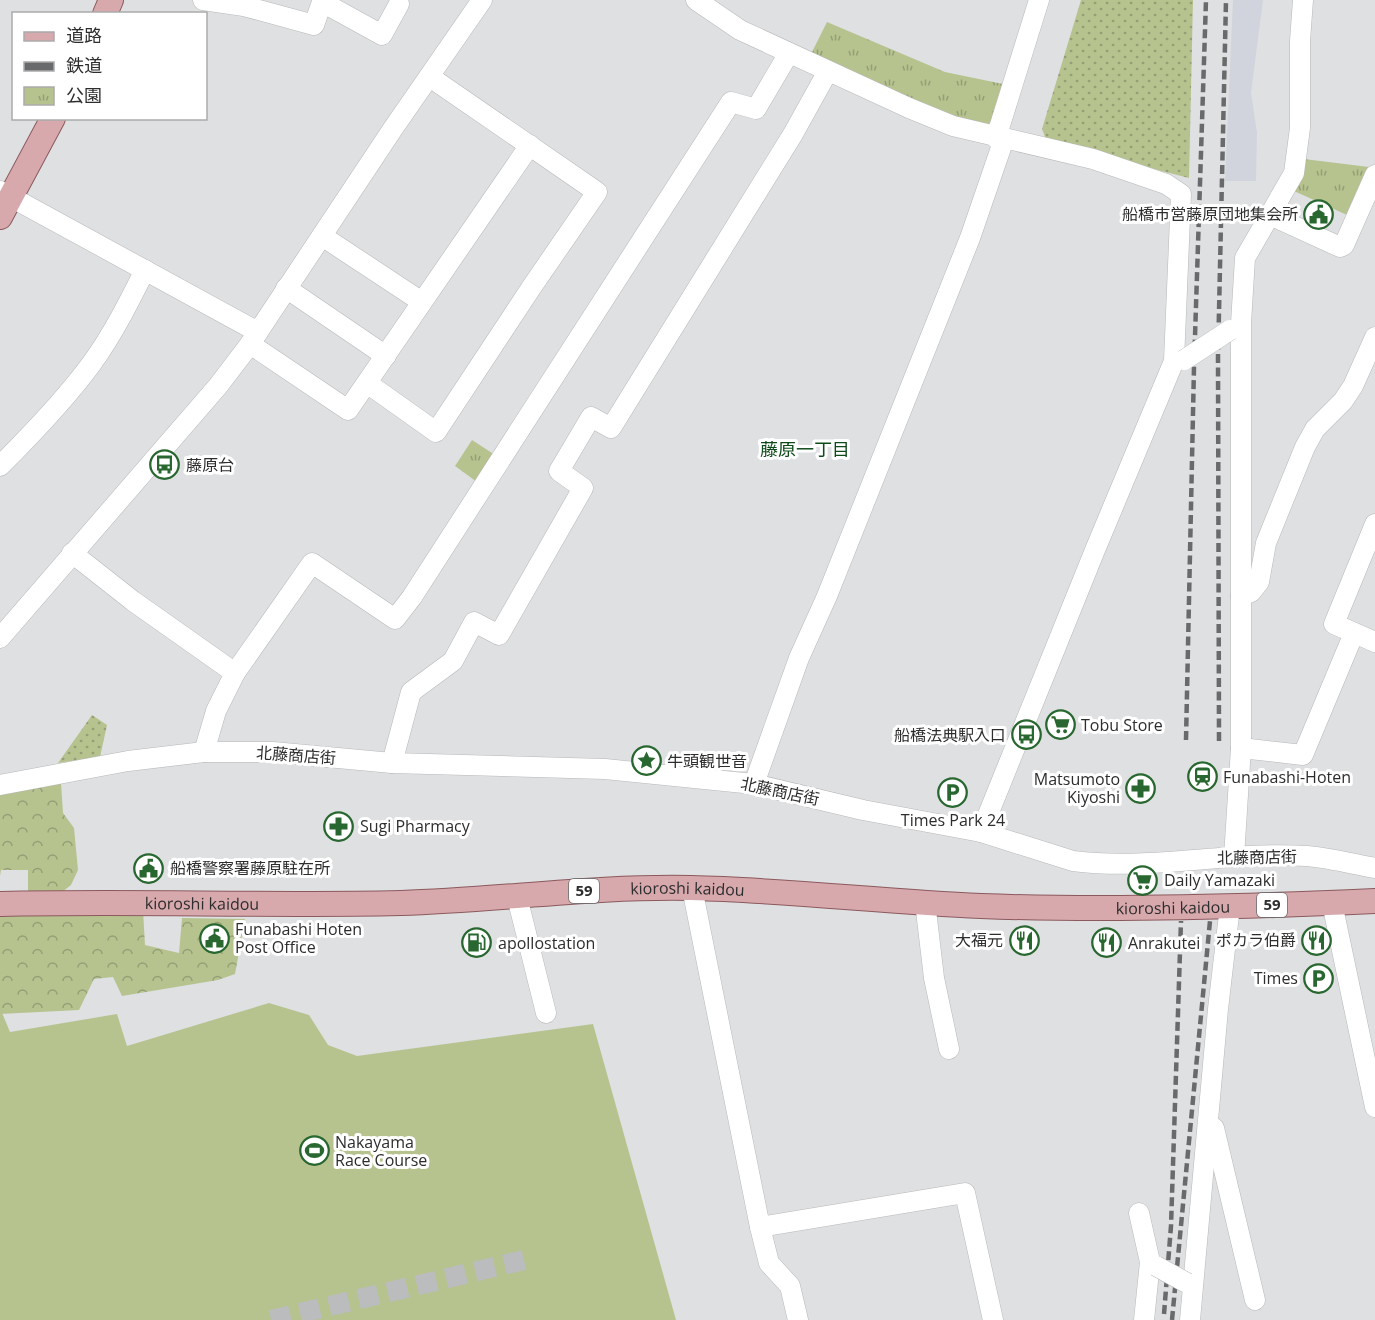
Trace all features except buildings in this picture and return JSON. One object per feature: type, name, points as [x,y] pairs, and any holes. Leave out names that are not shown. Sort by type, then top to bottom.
[{"type":"main road","points":[[4,202],[52,120]]},
{"type":"main road","name":"kioroshi kaidou","points":[[0,904],[397,903],[605,890],[692,888],[979,906],[1060,908],[1375,901]]},
{"type":"street","points":[[202,0],[244,6],[314,25],[322,1],[382,35],[399,4]]},
{"type":"street","points":[[0,638],[218,386],[254,338],[482,0]]},
{"type":"street","points":[[696,0],[740,30],[953,126],[1093,159],[1166,184],[1181,194],[1179,360],[1095,550],[981,832]]},
{"type":"street","points":[[754,784],[799,658],[827,596],[970,238],[1039,0]]},
{"type":"street","points":[[1234,857],[1241,748],[1235,326],[1245,258],[1294,173],[1300,128],[1300,41],[1303,0]]},
{"type":"street","points":[[204,752],[216,711],[236,673],[312,563],[395,619],[418,587],[731,102],[756,109],[789,53]]},
{"type":"street","points":[[392,763],[411,692],[453,661],[474,622],[499,635],[584,488],[559,471],[591,417],[611,428],[793,134],[828,71]]},
{"type":"street","points":[[367,383],[436,432],[597,192],[430,77]]},
{"type":"street","points":[[4,202],[145,270],[254,338],[348,410],[530,145]]},
{"type":"street","points":[[1270,215],[1340,247],[1344,245],[1375,175]]},
{"type":"street","points":[[322,236],[422,302]]},
{"type":"street","points":[[0,466],[36,430],[92,362],[123,314],[145,270]]},
{"type":"street","points":[[286,288],[386,356]]},
{"type":"street","points":[[1179,360],[1235,326]]},
{"type":"street","points":[[1240,596],[1251,592],[1259,582],[1266,543],[1305,447],[1315,429],[1343,401],[1353,386],[1375,337]]},
{"type":"street","points":[[1375,524],[1334,624],[1375,642]]},
{"type":"street","points":[[72,553],[133,602],[236,673]]},
{"type":"street","points":[[1241,748],[1303,755],[1354,633]]},
{"type":"street","name":"北藤商店街","points":[[0,784],[128,761],[204,752],[273,752],[392,763],[605,769],[754,784],[863,810],[981,832],[1073,861],[1131,864],[1234,857],[1308,856],[1375,868]]},
{"type":"street","points":[[692,888],[760,1227],[769,1263],[790,1286],[798,1320]]},
{"type":"street","points":[[517,897],[546,1013]]},
{"type":"street","points":[[925,902],[934,978],[949,1049]]},
{"type":"street","points":[[1332,903],[1375,1107]]},
{"type":"street","points":[[1190,1320],[1190,1285],[1230,906]]},
{"type":"street","points":[[1210,1111],[1255,1300]]},
{"type":"street","points":[[760,1227],[964,1193],[993,1320]]},
{"type":"street","points":[[1139,1214],[1153,1264],[1144,1320]]},
{"type":"street","points":[[1153,1264],[1190,1285]]},
{"type":"shaded area","points":[[1233,0],[1263,0],[1251,93],[1257,133],[1256,181],[1225,181]]},
{"type":"green space","points":[[1081,0],[1193,0],[1189,178],[1047,142],[1042,129]]},
{"type":"green space","points":[[827,22],[945,72],[1003,84],[993,120],[984,128],[809,58]]},
{"type":"green space","points":[[1304,159],[1369,167],[1347,215],[1294,191]]},
{"type":"green space","points":[[472,440],[495,455],[477,482],[455,466]]},
{"type":"green space","points":[[92,715],[107,725],[100,757],[58,763]]},
{"type":"green space","points":[[61,783],[63,813],[74,828],[78,870],[71,885],[61,893],[28,892],[28,870],[1,870],[0,876],[0,790]]},
{"type":"green space","points":[[0,910],[143,910],[145,945],[179,953],[182,918],[245,919],[235,974],[218,980],[122,996],[113,977],[94,979],[79,1010],[0,1014]]},
{"type":"green space","name":"Nakayama Race Course","points":[[269,1003],[309,1015],[328,1045],[357,1056],[593,1024],[676,1320],[0,1320],[0,1008],[10,1032],[117,1014],[127,1046]]},
{"type":"tunnel","points":[[271,1320],[528,1259]]},
{"type":"railway","points":[[1186,740],[1194,367],[1206,0]]},
{"type":"railway","points":[[1219,741],[1218,356],[1226,0]]},
{"type":"railway","points":[[1164,1314],[1171,1226],[1181,921]]},
{"type":"railway","points":[[1172,1320],[1210,921]]},
{"type":"place","name":"船橋市営藤原団地集会所","points":[[1319,214]]},
{"type":"place","name":"藤原台","points":[[165,465]]},
{"type":"place","name":"Tobu Store","points":[[1060,725]]},
{"type":"place","name":"船橋法典駅入口","points":[[1027,735]]},
{"type":"place","name":"牛頭観世音","points":[[646,761]]},
{"type":"place","name":"Funabashi-Hoten","points":[[1202,777]]},
{"type":"place","name":"Matsumoto Kiyoshi","points":[[1141,788]]},
{"type":"place","name":"Times Park 24","points":[[953,792]]},
{"type":"place","name":"Sugi Pharmacy","points":[[339,826]]},
{"type":"place","name":"船橋警察署藤原駐在所","points":[[149,868]]},
{"type":"place","name":"Daily Yamazaki","points":[[1143,880]]},
{"type":"place","name":"Funabashi Hoten Post Office","points":[[214,938]]},
{"type":"place","name":"大福元","points":[[1024,940]]},
{"type":"place","name":"ポカラ伯爵","points":[[1317,940]]},
{"type":"place","name":"apollostation","points":[[477,943]]},
{"type":"place","name":"Anrakutei","points":[[1107,943]]},
{"type":"place","name":"Times","points":[[1319,978]]},
{"type":"place","name":"Nakayama Race Course","points":[[314,1151]]},
{"type":"district","name":"藤原一丁目","points":[[805,450]]}]
